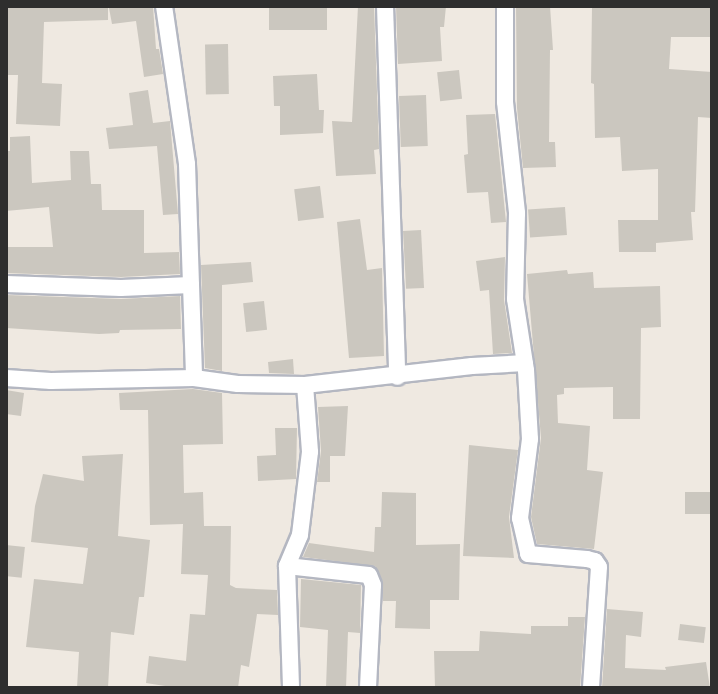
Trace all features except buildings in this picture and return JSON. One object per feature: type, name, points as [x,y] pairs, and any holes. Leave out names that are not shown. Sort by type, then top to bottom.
[{"type":"street","points":[[164,6],[187,164],[194,378]]},
{"type":"street","points":[[385,6],[397,377]]},
{"type":"street","points":[[505,6],[505,102],[517,213],[515,299],[525,363],[530,439],[520,518],[524,544],[532,556],[587,559],[595,561],[599,567],[591,688]]},
{"type":"street","points":[[6,284],[121,288],[191,285]]},
{"type":"street","points":[[6,378],[51,381],[194,378],[238,384],[305,385],[525,363]]},
{"type":"street","points":[[291,688],[287,566],[300,535],[310,452],[305,385]]},
{"type":"street","points":[[287,566],[369,575],[373,585],[368,688]]}]
